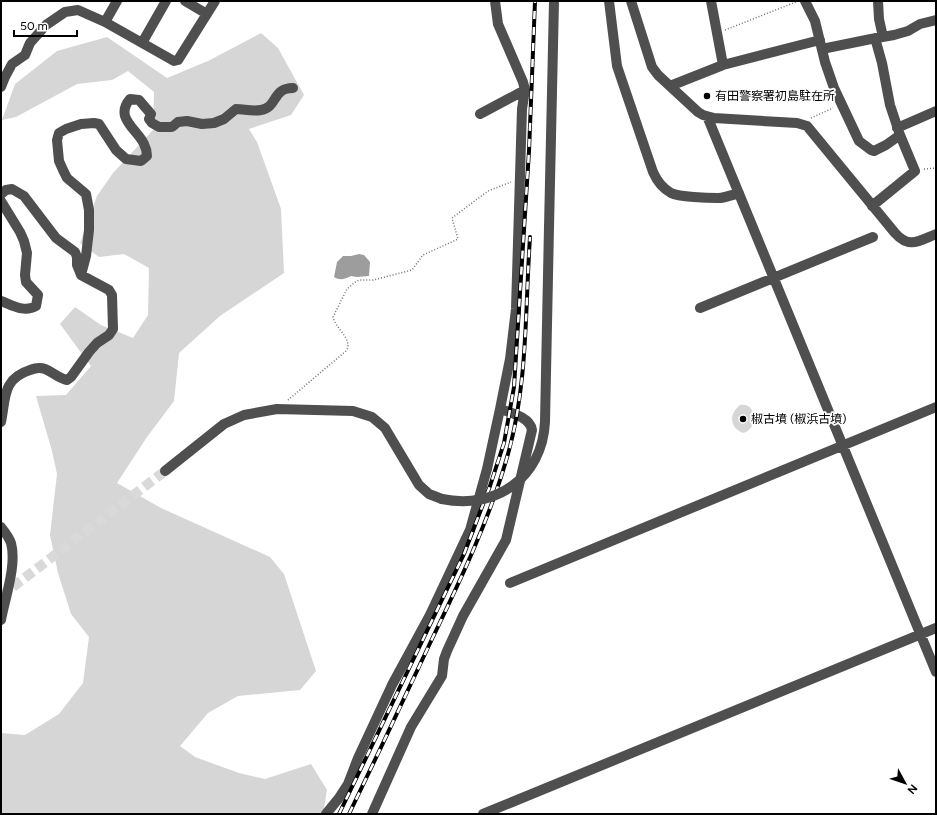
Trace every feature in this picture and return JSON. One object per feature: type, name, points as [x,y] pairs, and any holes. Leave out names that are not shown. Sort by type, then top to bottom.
[{"type":"street","points":[[105,22],[117,1]]},
{"type":"street","points":[[142,43],[166,1]]},
{"type":"street","points":[[185,1],[207,14]]},
{"type":"street","points":[[1,87],[12,64],[25,55],[30,43],[46,24],[78,5],[174,61],[178,60],[215,1]]},
{"type":"street","points":[[326,814],[348,784],[358,758],[392,685],[433,609],[470,530],[487,469],[500,409],[510,359],[516,309],[522,109],[525,90],[498,24],[495,1]]},
{"type":"street","points":[[165,471],[224,424],[244,414],[278,409],[353,411],[372,417],[385,428],[390,435],[414,480],[428,494],[442,499],[466,502],[487,499],[495,496],[522,478],[538,455],[544,436],[545,422],[554,1]]},
{"type":"street","points":[[609,1],[617,66],[657,181],[665,189],[681,195],[718,198],[739,193]]},
{"type":"street","points":[[631,1],[652,67],[658,75],[698,112],[707,116],[724,119],[799,124],[807,126],[872,206],[903,241],[911,243],[936,234]]},
{"type":"street","points":[[710,1],[723,65]]},
{"type":"street","points":[[804,1],[815,20],[829,75],[834,88],[859,141],[874,151],[886,145],[899,131],[936,112]]},
{"type":"street","points":[[872,206],[915,171],[890,105],[879,37],[878,1]]},
{"type":"street","points":[[670,86],[723,65],[821,44],[901,34],[908,31],[915,25],[936,20]]},
{"type":"street","points":[[81,275],[86,256],[89,230],[89,210],[86,194],[67,178],[59,161],[57,140],[60,133],[66,129],[81,124],[94,122],[99,124],[116,150],[126,159],[141,161],[147,156],[144,142],[129,124],[124,110],[130,99],[139,100],[151,114],[150,119],[152,123],[159,127],[172,127],[178,122],[202,124],[214,123],[224,119],[236,109],[249,111],[263,110],[273,104],[275,96],[281,90],[293,88]]},
{"type":"street","points":[[480,114],[525,90]]},
{"type":"street","points":[[707,116],[936,672]]},
{"type":"street","points":[[1,194],[6,190],[12,189],[24,196],[56,238],[75,252],[77,265],[81,275],[109,290],[112,295],[113,329],[109,335],[97,343],[88,352],[71,377],[67,380],[61,379],[44,368],[36,368],[16,376],[10,382],[7,389],[1,422]]},
{"type":"street","points":[[1,201],[24,241],[28,254],[25,275],[26,282],[38,295],[36,306],[31,309],[23,310],[1,301]]},
{"type":"street","points":[[700,308],[873,237]]},
{"type":"street","points":[[510,583],[936,407]]},
{"type":"street","points":[[372,814],[411,727],[442,676],[444,659],[463,616],[506,540],[532,430],[527,421],[500,409]]},
{"type":"street","points":[[1,528],[11,543],[13,556],[8,595],[1,620]]},
{"type":"street","points":[[484,814],[936,628]]},
{"type":"path","points":[[717,33],[799,1]]},
{"type":"path","points":[[799,124],[842,104]]},
{"type":"path","points":[[915,171],[936,168]]},
{"type":"path","points":[[278,409],[349,348],[345,338],[334,322],[333,317],[350,286],[359,280],[373,280],[412,270],[423,255],[458,239],[452,218],[488,191],[507,183],[521,181]]},
{"type":"shaded area","points":[[261,33],[278,48],[304,95],[291,115],[249,129],[257,142],[281,209],[284,273],[220,316],[179,353],[174,401],[147,437],[117,483],[161,508],[270,557],[284,574],[316,671],[300,690],[238,696],[208,713],[180,746],[195,757],[239,773],[265,779],[311,764],[327,790],[323,814],[1,814],[1,733],[25,735],[59,714],[83,683],[89,637],[71,614],[58,573],[50,535],[57,474],[36,396],[66,395],[91,366],[60,324],[75,307],[101,325],[133,338],[148,315],[149,268],[124,254],[99,257],[80,243],[97,196],[113,173],[153,130],[154,92],[128,71],[112,80],[77,84],[16,117],[2,120],[15,84],[57,51],[107,37],[167,78],[208,61]]},
{"type":"shaded area","points":[[359,254],[364,255],[370,262],[369,276],[351,276],[345,279],[334,277],[337,262],[343,256]]},
{"type":"shaded area","points":[[740,405],[746,405],[750,408],[754,417],[751,427],[748,431],[743,433],[735,427],[732,420],[734,412]]},
{"type":"tunnel","points":[[1,596],[165,471]]},
{"type":"railway","points":[[339,814],[464,554],[490,486],[504,443],[514,387],[529,151],[535,1]]},
{"type":"railway","points":[[349,814],[464,571],[484,525],[501,478],[508,454],[519,400],[525,346],[530,237]]},
{"type":"place","name":"有田警察署初島駐在所","points":[[707,96]]},
{"type":"place","name":"椒古墳 (椒浜古墳)","points":[[743,419]]}]
